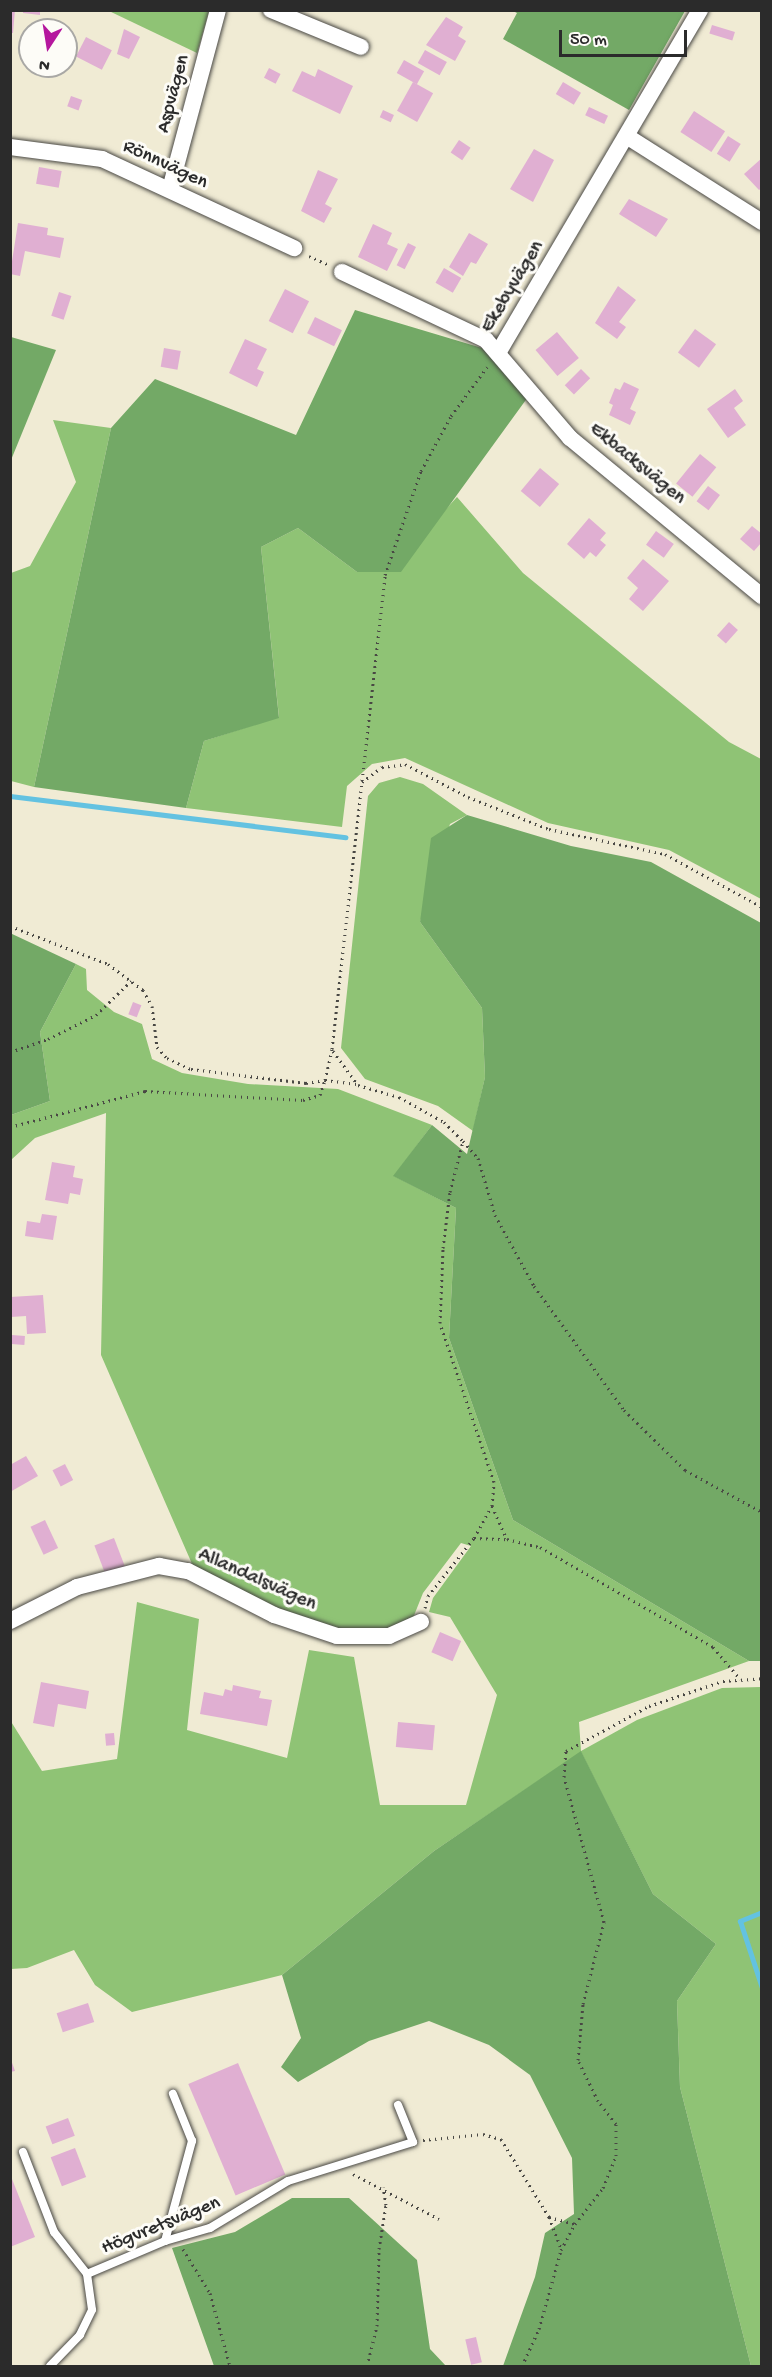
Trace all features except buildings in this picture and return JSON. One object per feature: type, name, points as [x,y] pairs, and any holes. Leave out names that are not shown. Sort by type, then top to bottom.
[{"type":"street","name":"Aspvägen","points":[[170,189],[218,10]]},
{"type":"street","points":[[271,10],[361,47]]},
{"type":"street","name":"Ekebyvägen","points":[[342,272],[486,340],[498,353],[628,137],[700,10]]},
{"type":"street","points":[[628,137],[762,222]]},
{"type":"street","name":"Rönnvägen","points":[[10,147],[102,159],[294,248]]},
{"type":"street","name":"Ekbacksvägen","points":[[498,353],[570,438],[762,596]]},
{"type":"street","name":"Allandalsvägen","points":[[10,1621],[77,1587],[159,1566],[188,1571],[274,1615],[337,1636],[389,1636],[421,1622]]},
{"type":"lane","points":[[165,2241],[192,2141],[173,2094]]},
{"type":"lane","points":[[398,2105],[413,2142]]},
{"type":"lane","name":"Högvretsvägen","points":[[87,2274],[165,2241],[210,2228],[288,2181],[339,2168],[413,2142]]},
{"type":"lane","name":"Högvretsvägen","points":[[23,2152],[54,2232],[87,2274],[92,2310],[80,2336],[50,2367]]},
{"type":"path","points":[[294,248],[342,272]]},
{"type":"path","points":[[10,1128],[145,1091],[303,1100],[320,1095],[332,1049],[385,576],[421,471],[451,416],[498,353]]},
{"type":"path","points":[[362,782],[382,767],[405,764],[468,797],[549,829],[664,854],[762,908]]},
{"type":"path","points":[[10,926],[108,963],[143,990],[152,1006],[157,1047],[166,1058],[202,1070],[306,1083],[325,1080],[358,1085],[399,1097],[444,1122],[478,1158],[495,1215],[534,1286],[624,1410],[685,1470],[762,1512]]},
{"type":"path","points":[[10,1052],[48,1039],[96,1015],[131,981]]},
{"type":"path","points":[[332,1049],[358,1085]]},
{"type":"path","points":[[421,1622],[428,1596],[474,1538],[492,1506],[494,1482],[440,1323],[443,1248],[450,1192],[463,1141]]},
{"type":"path","points":[[492,1506],[507,1539]]},
{"type":"path","points":[[474,1538],[507,1539],[540,1546],[713,1647],[740,1679]]},
{"type":"path","points":[[522,2367],[539,2329],[561,2250],[575,2224],[603,2188],[616,2156],[616,2124],[598,2101],[578,2061],[584,2004],[604,1922],[564,1777],[567,1751],[649,1706],[740,1679],[762,1678]]},
{"type":"path","points":[[413,2142],[483,2134],[501,2139],[549,2217],[561,2250]]},
{"type":"path","points":[[339,2168],[383,2187],[439,2219]]},
{"type":"path","points":[[368,2367],[377,2326],[379,2249],[386,2205],[383,2187]]},
{"type":"path","points":[[549,2217],[575,2224]]},
{"type":"path","points":[[176,2237],[210,2293],[230,2367]]},
{"type":"green space","points":[[685,10],[629,110],[503,39],[517,13],[513,11]]},
{"type":"green space","points":[[109,11],[209,11],[197,53]]},
{"type":"green space","points":[[355,310],[482,348],[528,397],[401,572],[357,572],[298,528],[261,547],[279,718],[204,741],[186,808],[34,787],[111,428],[155,379],[296,435]]},
{"type":"green space","points":[[10,337],[56,350],[11,460]]},
{"type":"green space","points":[[53,420],[111,428],[34,787],[11,781],[11,573],[30,566],[76,482]]},
{"type":"green space","points":[[457,497],[523,573],[729,742],[761,759],[761,899],[669,850],[548,823],[405,758],[372,764],[347,786],[342,827],[186,808],[204,741],[279,717],[261,547],[298,528],[357,572],[436,520]]},
{"type":"green space","points":[[400,777],[423,784],[467,815],[450,824],[420,922],[482,1008],[485,1077],[473,1131],[438,1106],[365,1079],[341,1048],[368,796],[379,783]]},
{"type":"green space","points":[[467,815],[571,846],[651,862],[761,923],[761,1661],[749,1661],[513,1520],[449,1338],[456,1208],[393,1176],[432,1125],[467,1154],[485,1077],[482,1008],[420,922],[431,838]]},
{"type":"green space","points":[[10,933],[76,964],[40,1032],[50,1101],[11,1115]]},
{"type":"green space","points":[[76,964],[86,969],[87,990],[114,1012],[142,1024],[152,1059],[182,1073],[248,1084],[338,1089],[432,1125],[394,1176],[456,1208],[449,1338],[513,1520],[749,1661],[579,1722],[581,1751],[637,1720],[722,1688],[761,1687],[761,2366],[751,2366],[680,2087],[677,2001],[716,1944],[653,1894],[581,1752],[434,1851],[282,1975],[132,2012],[95,1985],[74,1950],[27,1968],[11,1969],[10,1720],[42,1771],[117,1759],[137,1602],[199,1619],[187,1730],[287,1758],[309,1650],[354,1657],[380,1805],[466,1805],[497,1695],[450,1617],[429,1612],[433,1598],[471,1546],[461,1543],[423,1593],[413,1618],[387,1631],[336,1630],[275,1610],[196,1573],[101,1355],[106,1113],[35,1138],[11,1160],[11,1115],[50,1101],[40,1032]]},
{"type":"green space","points":[[581,1751],[653,1894],[716,1944],[677,2001],[680,2087],[751,2366],[503,2366],[535,2277],[545,2233],[574,2214],[572,2158],[530,2075],[489,2045],[429,2021],[369,2041],[298,2082],[281,2067],[301,2038],[282,1975],[434,1851]]},
{"type":"green space","points":[[292,2198],[349,2198],[417,2260],[430,2349],[446,2366],[214,2366],[172,2248],[235,2232]]},
{"type":"waterway","points":[[10,796],[346,837]]},
{"type":"waterway","points":[[762,1912],[740,1921],[762,1988]]}]
